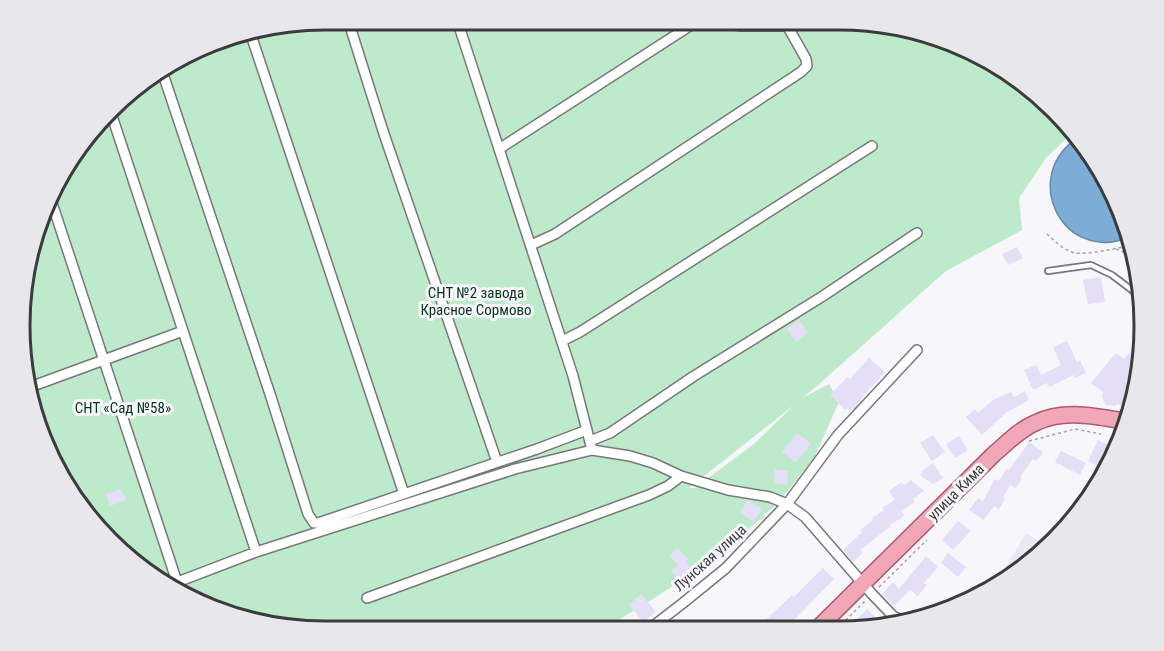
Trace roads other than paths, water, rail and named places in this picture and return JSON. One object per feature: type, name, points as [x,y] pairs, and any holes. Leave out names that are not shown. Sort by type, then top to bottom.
[{"type":"main road","name":"улица Кима","points":[[827,621],[867,590],[994,454],[1026,428],[1053,416],[1073,414],[1118,420]]},
{"type":"street","points":[[351,30],[410,211],[497,462]]},
{"type":"street","points":[[460,30],[562,341],[591,445]]},
{"type":"street","points":[[499,149],[685,30]]},
{"type":"street","points":[[531,245],[555,234],[801,72],[807,66],[806,59],[790,30]]},
{"type":"street","points":[[252,39],[404,494]]},
{"type":"street","points":[[164,78],[308,514],[314,523],[537,449],[587,430]]},
{"type":"street","points":[[113,121],[256,552]]},
{"type":"street","points":[[562,341],[580,332],[872,146]]},
{"type":"street","points":[[54,208],[176,580]]},
{"type":"street","points":[[179,581],[256,552],[591,445],[917,233]]},
{"type":"street","points":[[36,385],[183,331]]},
{"type":"street","name":"Лунская улица","points":[[660,621],[726,568],[787,504],[838,435],[917,350]]},
{"type":"street","points":[[591,445],[653,463],[681,476],[728,490],[770,497],[787,504],[805,517],[867,590],[893,616]]},
{"type":"street","points":[[367,598],[649,495],[668,486],[681,476]]},
{"type":"lane","points":[[1048,271],[1091,265],[1112,274],[1131,289]]},
{"type":"water","points":[[1071,144],[1084,161],[1112,212],[1121,239],[1106,242],[1085,239],[1068,228],[1056,212],[1051,193],[1052,173],[1061,154]]},
{"type":"park label","name":"СНТ №2 завода Красное Сормово","points":[[476,302]]},
{"type":"park label","name":"СНТ «Сад №58»","points":[[123,408]]}]
